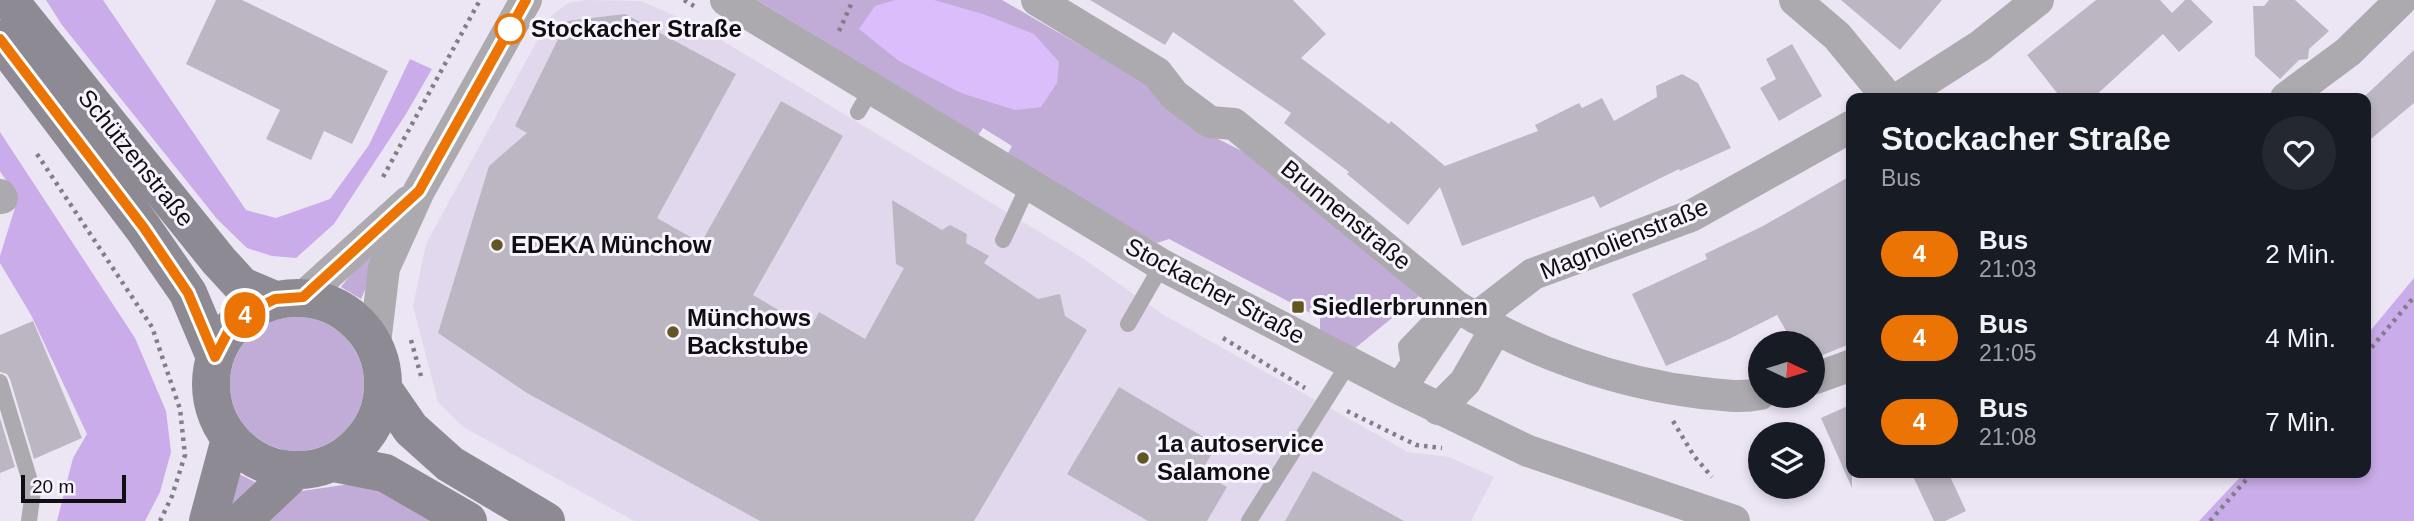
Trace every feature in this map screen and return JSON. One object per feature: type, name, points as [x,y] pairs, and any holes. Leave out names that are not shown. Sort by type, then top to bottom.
[{"type":"main road","name":"Schützenstraße","points":[[9,0],[242,286],[289,298]]},
{"type":"main road","name":"Schützenstraße","points":[[0,40],[144,228],[188,293],[215,357]]},
{"type":"main road","points":[[289,298],[332,304],[356,320],[374,343],[382,366],[384,390],[379,413],[369,433],[353,450],[334,463],[295,471],[271,467],[248,456],[230,439],[216,414],[210,386],[215,357],[228,332],[249,312],[289,298]]},
{"type":"main road","points":[[384,390],[411,429],[450,464],[546,521]]},
{"type":"main road","points":[[208,521],[230,439]]},
{"type":"main road","points":[[334,463],[385,473],[468,521]]},
{"type":"main road","points":[[242,521],[295,471]]},
{"type":"street","points":[[374,343],[384,268],[419,191],[526,0]]},
{"type":"street","name":"Stockacher Straße","points":[[726,0],[865,100],[1029,184],[1162,265],[1349,363],[1405,382],[1438,409],[1528,451],[1734,521]]},
{"type":"street","name":"Brunnenstraße","points":[[1037,0],[1157,73],[1174,95],[1210,122],[1234,124],[1468,318],[1599,373],[1667,389],[1748,396]]},
{"type":"street","points":[[1795,0],[1837,36],[1884,93]]},
{"type":"street","points":[[1907,93],[1980,46],[2038,0]]},
{"type":"street","points":[[2293,93],[2348,52],[2401,0]]},
{"type":"street","name":"Magnolienstraße","points":[[1468,318],[1533,274],[1691,216],[1846,129]]},
{"type":"street","points":[[289,298],[419,191]]},
{"type":"street","points":[[1405,382],[1468,318]]},
{"type":"street","points":[[1438,409],[1465,382],[1468,318]]},
{"type":"street","points":[[1825,375],[1846,367]]},
{"type":"lane","points":[[1003,240],[1029,184]]},
{"type":"lane","points":[[1128,324],[1162,265]]},
{"type":"lane","points":[[1249,521],[1349,363]]},
{"type":"lane","points":[[0,382],[33,491],[29,521]]},
{"type":"path","points":[[382,179],[480,0]]},
{"type":"path","points":[[30,144],[152,327],[180,409],[185,455],[172,496],[160,521]]},
{"type":"path","points":[[2371,348],[2414,297]]},
{"type":"path","points":[[1667,389],[1670,415],[1694,456],[1716,482]]},
{"type":"path","points":[[2210,521],[2248,478]]},
{"type":"shaded area","points":[[46,0],[103,0],[246,210],[276,218],[330,199],[369,145],[410,59],[432,69],[334,224],[296,258],[272,256],[247,248],[217,219],[62,25]]},
{"type":"shaded area","points":[[586,0],[641,1],[698,26],[1081,257],[1162,314],[1408,452],[1449,457],[1494,477],[1471,521],[634,521],[463,427],[438,402],[413,306],[426,244],[550,17],[568,3]]},
{"type":"shaded area","points":[[757,0],[1002,0],[1149,85],[1159,102],[1206,133],[1244,152],[1419,296],[1354,349],[1320,334],[1320,318],[1169,239],[1157,243],[1005,159],[1012,146],[983,128],[975,140],[935,110]]},
{"type":"shaded area","points":[[895,0],[934,0],[983,14],[1034,34],[1059,62],[1057,83],[1041,107],[1015,110],[961,93],[899,61],[859,29],[875,6]]},
{"type":"shaded area","points":[[0,132],[135,338],[166,411],[171,452],[160,492],[145,521],[57,521],[73,458],[87,434],[31,315],[0,263],[18,198],[0,171]]},
{"type":"shaded area","points":[[381,236],[387,240],[361,299],[341,287]]},
{"type":"shaded area","points":[[2414,278],[2414,521],[2199,521],[2239,478],[2371,478],[2371,330]]},
{"type":"shaded area","points":[[297,317],[323,322],[344,337],[359,358],[364,384],[359,410],[344,431],[323,446],[297,451],[271,446],[250,431],[235,410],[230,384],[235,358],[250,337],[271,322]]},
{"type":"shaded area","points":[[239,474],[255,482],[227,521]]},
{"type":"shaded area","points":[[350,484],[389,491],[442,521],[260,521],[295,492]]},
{"type":"building","points":[[216,0],[242,0],[388,71],[352,144],[324,131],[311,160],[266,139],[280,110],[186,64]]},
{"type":"building","points":[[1090,0],[1293,0],[1326,34],[1301,58],[1389,124],[1391,121],[1445,166],[1538,131],[1535,125],[1579,103],[1582,108],[1602,98],[1614,121],[1657,97],[1656,86],[1682,74],[1698,83],[1731,148],[1680,171],[1679,169],[1600,208],[1594,196],[1462,246],[1440,187],[1408,225],[1347,174],[1349,172],[1284,123],[1291,113],[1173,32],[1165,45]]},
{"type":"building","points":[[1841,0],[1942,0],[1900,50]]},
{"type":"building","points":[[2096,0],[2160,0],[2172,13],[2185,0],[2191,0],[2213,22],[2179,52],[2163,34],[2098,93],[2057,93],[2027,55]]},
{"type":"building","points":[[2269,0],[2295,0],[2329,31],[2309,49],[2308,59],[2299,60],[2280,79],[2255,56],[2253,6],[2264,6]]},
{"type":"building","points":[[625,14],[736,74],[657,218],[701,243],[781,101],[843,136],[753,295],[810,329],[819,312],[865,339],[904,268],[896,264],[892,200],[942,230],[950,225],[967,234],[966,243],[989,256],[984,263],[1038,299],[1060,294],[1065,316],[1087,330],[974,521],[760,521],[527,393],[438,333],[489,166],[527,133],[515,126],[567,21]]},
{"type":"building","points":[[1792,44],[1822,96],[1779,121],[1760,88],[1776,79],[1766,59]]},
{"type":"building","points":[[2414,50],[2414,103],[2371,139],[2371,93],[2368,93]]},
{"type":"building","points":[[1846,178],[1846,345],[1825,354],[1825,331],[1786,331],[1777,315],[1666,366],[1632,294],[1707,259],[1705,254],[1763,226]]},
{"type":"building","points":[[33,321],[82,438],[34,459],[10,379],[7,374],[0,372],[0,335]]},
{"type":"building","name":"1a autoservice Salamone","points":[[1119,387],[1217,445],[1201,472],[1227,487],[1207,521],[1148,521],[1067,474]]},
{"type":"building","points":[[1846,407],[1846,474],[1825,422],[1821,418]]},
{"type":"building","points":[[0,418],[15,467],[0,473]]},
{"type":"building","points":[[1313,471],[1404,521],[1285,521]]},
{"type":"building","points":[[1914,478],[1951,478],[1966,511],[1945,521],[1934,521]]},
{"type":"bus line","name":"4","points":[[0,39],[144,228],[188,293],[215,357],[228,332],[249,312],[275,299],[303,297],[419,191],[526,0]]},
{"type":"place","name":"Stockacher Straße","points":[[510,29]]},
{"type":"place","name":"EDEKA Münchow","points":[[497,245]]},
{"type":"place","name":"Siedlerbrunnen","points":[[1298,307]]},
{"type":"place","name":"Münchows Backstube","points":[[673,332]]},
{"type":"place","name":"1a autoservice Salamone","points":[[1143,458]]}]
